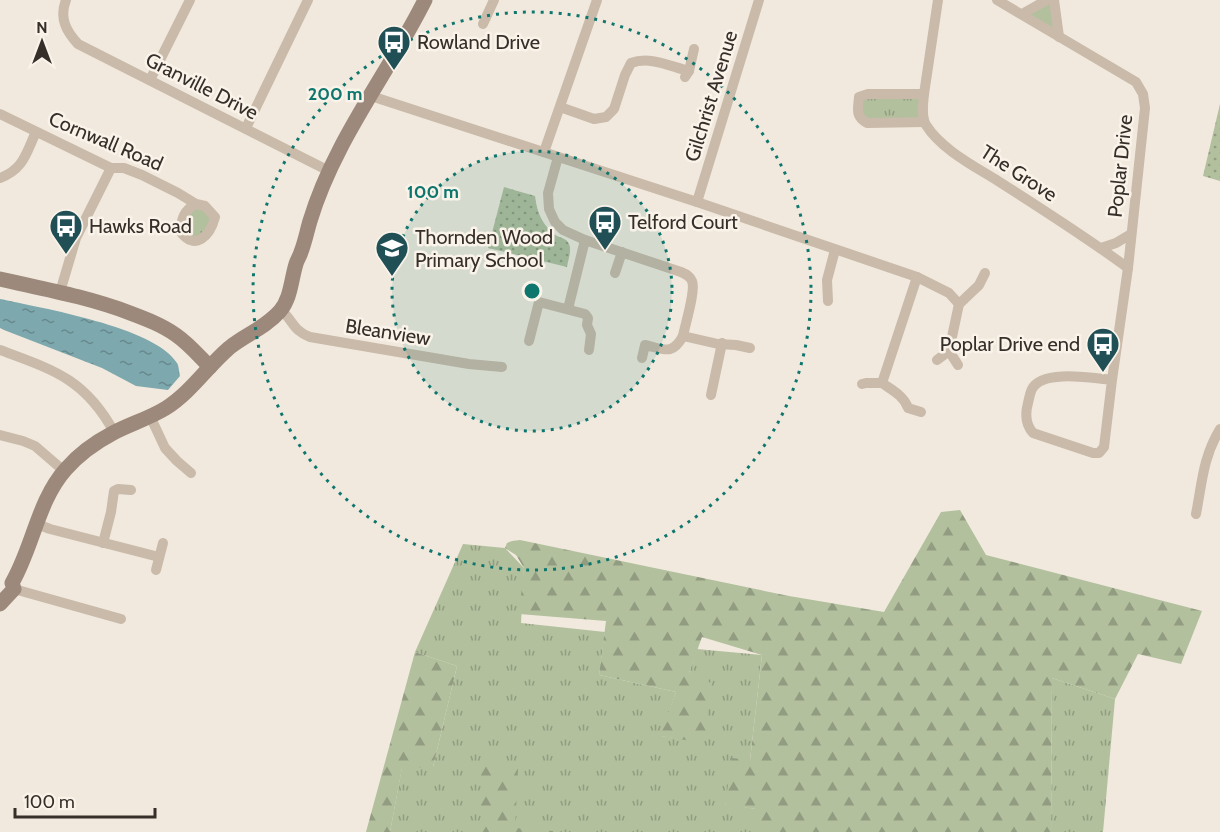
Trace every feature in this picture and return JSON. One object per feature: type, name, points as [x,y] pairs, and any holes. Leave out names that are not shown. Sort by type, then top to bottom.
[{"type":"street","name":"Granville Drive","points":[[66,0],[63,6],[65,26],[78,44],[329,171]]},
{"type":"street","points":[[150,80],[190,0]]},
{"type":"street","points":[[246,128],[308,0]]},
{"type":"street","points":[[14,590],[12,583],[48,497],[64,471],[92,446],[114,432],[167,407],[230,347],[258,330],[281,310],[288,297],[296,262],[329,171],[425,0]]},
{"type":"street","points":[[484,24],[494,0]]},
{"type":"street","points":[[544,152],[597,0]]},
{"type":"street","name":"Gilchrist Avenue","points":[[697,202],[759,0]]},
{"type":"street","points":[[924,94],[868,94],[859,97],[860,119],[867,123],[924,122],[924,94],[938,0]]},
{"type":"street","name":"Poplar Drive","points":[[997,0],[1136,82],[1143,94],[1145,108],[1128,268],[1104,445],[1101,451],[1093,453],[1033,433],[1030,429],[1026,420],[1026,410],[1032,388],[1046,378],[1055,376],[1112,380]]},
{"type":"street","points":[[1022,14],[1047,0]]},
{"type":"street","points":[[1054,0],[1059,37]]},
{"type":"street","points":[[561,106],[594,119],[606,117],[614,109],[631,63],[651,60],[687,74],[694,49]]},
{"type":"street","points":[[371,96],[697,202],[917,277],[949,293],[959,304]]},
{"type":"street","name":"Cornwall Road","points":[[0,114],[111,168],[124,168],[142,175],[196,204]]},
{"type":"street","name":"The Grove","points":[[924,122],[935,138],[960,156],[1128,268]]},
{"type":"street","points":[[0,178],[15,171],[23,161],[36,132]]},
{"type":"street","points":[[558,157],[548,193],[549,209],[555,222],[563,230],[585,240],[687,274],[692,279],[694,288],[682,336],[676,347],[666,350],[645,345],[642,358]]},
{"type":"street","points":[[60,292],[76,238],[111,168]]},
{"type":"street","points":[[1101,248],[1116,243],[1131,234]]},
{"type":"street","points":[[568,309],[585,240]]},
{"type":"street","points":[[828,301],[827,280],[835,250]]},
{"type":"street","points":[[615,273],[622,252]]},
{"type":"street","points":[[937,360],[949,351],[959,304],[985,287],[985,273]]},
{"type":"street","points":[[882,383],[917,277]]},
{"type":"street","points":[[0,279],[112,306],[163,327],[181,339],[210,367]]},
{"type":"street","points":[[529,341],[539,302],[585,314],[591,334],[589,350]]},
{"type":"street","name":"Bleanview","points":[[281,310],[287,315],[295,329],[310,337],[469,364],[502,367]]},
{"type":"street","points":[[682,336],[750,348]]},
{"type":"street","points":[[711,395],[722,343]]},
{"type":"street","points":[[0,350],[50,369],[77,386],[95,403],[114,432]]},
{"type":"street","points":[[949,351],[958,365]]},
{"type":"street","points":[[862,384],[882,383],[902,397],[908,408],[921,412]]},
{"type":"street","points":[[150,416],[165,448],[191,473]]},
{"type":"street","points":[[1196,514],[1205,462],[1220,429]]},
{"type":"street","points":[[0,435],[35,446],[64,471]]},
{"type":"street","points":[[103,543],[114,491],[130,490]]},
{"type":"street","points":[[37,524],[159,557]]},
{"type":"street","points":[[156,570],[163,543]]},
{"type":"street","points":[[0,604],[14,590]]},
{"type":"street","points":[[14,590],[121,619]]},
{"type":"green space","points":[[1054,0],[1059,37],[1022,14]]},
{"type":"green space","points":[[924,94],[924,122],[860,119],[859,97]]},
{"type":"green space","points":[[1220,104],[1220,181],[1203,176]]},
{"type":"green space","points":[[504,187],[535,196],[544,224],[557,236],[566,240],[570,246],[567,267],[488,248]]},
{"type":"green space","points":[[196,204],[215,217],[203,239],[185,237],[182,219]]},
{"type":"green space","points":[[960,510],[986,555],[1202,611],[1181,664],[1138,654],[1115,699],[1052,678],[1051,832],[756,832],[756,809],[725,805],[732,758],[750,760],[762,655],[702,637],[689,673],[711,683],[704,743],[660,736],[676,692],[599,675],[606,621],[519,614],[524,568],[516,555],[505,548],[507,543],[520,540],[789,596],[884,612],[941,512]]},
{"type":"green space","points":[[463,544],[505,548],[524,568],[521,623],[605,632],[599,675],[676,692],[661,736],[704,742],[689,673],[697,649],[762,655],[750,760],[725,804],[756,809],[756,832],[390,832],[402,767],[433,767],[457,666],[415,652]]},
{"type":"green space","points":[[415,652],[457,666],[433,767],[402,768],[390,832],[366,832]]},
{"type":"green space","points":[[1052,678],[1115,699],[1103,832],[1051,832]]},
{"type":"green space","points":[[481,766],[518,769],[515,828],[553,832],[481,832],[484,827],[481,805]]},
{"type":"water","points":[[0,299],[96,321],[146,339],[165,350],[177,363],[180,376],[168,390],[136,386],[102,368],[4,330],[0,328]]},
{"type":"place","name":"Rowland Drive","points":[[394,71]]},
{"type":"place","name":"Telford Court","points":[[605,251]]},
{"type":"place","name":"Hawks Road","points":[[66,255]]},
{"type":"place","name":"Thornden Wood Primary School","points":[[392,277]]},
{"type":"place","name":"Poplar Drive end","points":[[1103,373]]}]
